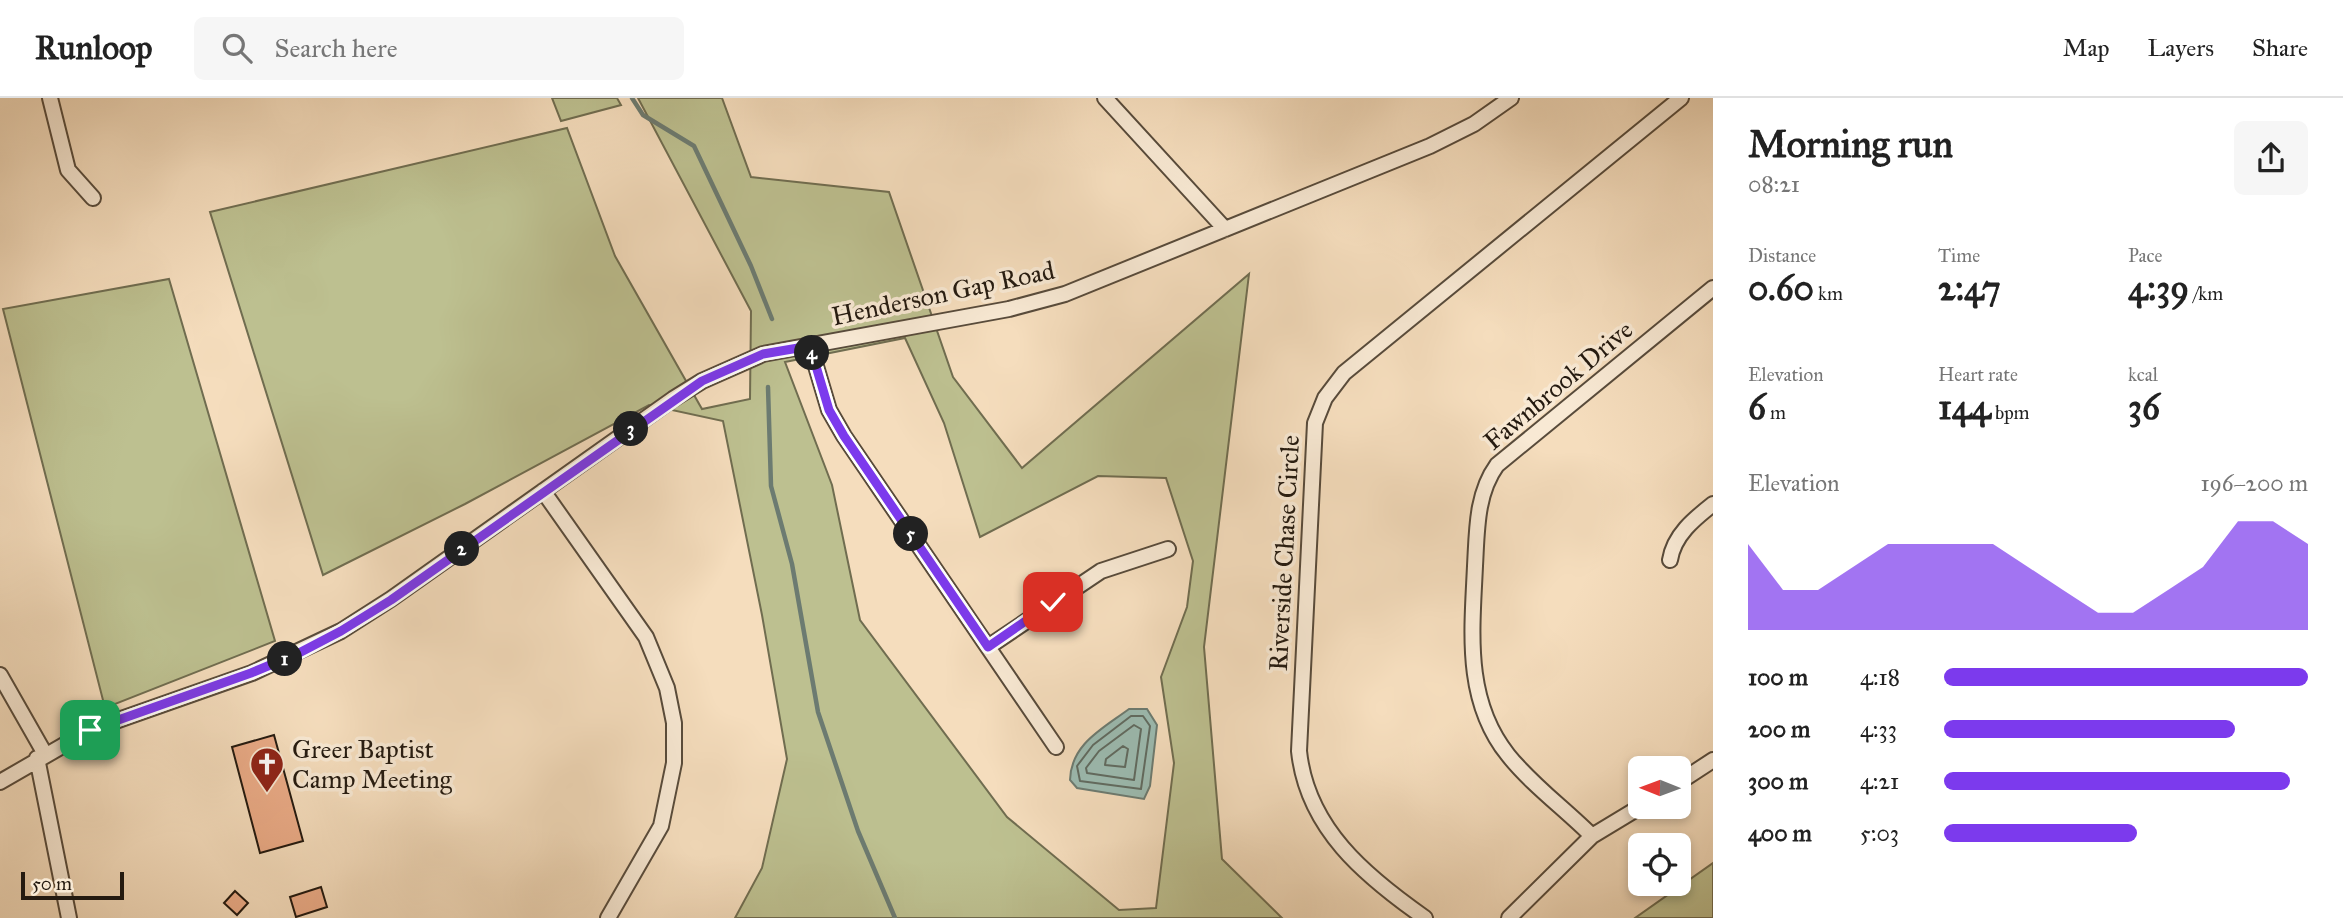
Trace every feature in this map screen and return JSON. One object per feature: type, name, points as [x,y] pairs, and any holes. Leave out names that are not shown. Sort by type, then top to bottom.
[{"type":"street","points":[[50,98],[68,170],[93,198]]},
{"type":"street","points":[[1105,98],[1225,229]]},
{"type":"street","name":"Henderson Gap Road","points":[[0,782],[90,730],[251,673],[341,631],[391,600],[702,381],[763,354],[1043,301],[1134,267],[1430,146],[1474,124],[1511,98]]},
{"type":"street","name":"Riverside Chase Circle","points":[[1425,918],[1335,842],[1314,809],[1301,771],[1300,724],[1315,423],[1325,398],[1344,373],[1681,98]]},
{"type":"street","name":"Fawnbrook Drive","points":[[1592,836],[1510,757],[1492,730],[1479,701],[1473,670],[1472,638],[1477,526],[1483,489],[1497,464],[1713,288]]},
{"type":"street","points":[[810,346],[829,410],[844,436],[1056,747]]},
{"type":"street","points":[[543,491],[646,637],[667,688],[674,723],[674,763],[661,826],[608,918]]},
{"type":"street","points":[[1670,560],[1676,541],[1691,522],[1713,504]]},
{"type":"street","points":[[988,647],[1101,571],[1168,549]]},
{"type":"street","points":[[0,676],[41,756],[69,918]]},
{"type":"street","points":[[1691,774],[1713,760]]},
{"type":"street","points":[[1509,918],[1592,836],[1628,814]]},
{"type":"green space","points":[[552,98],[617,98],[621,105],[561,121]]},
{"type":"green space","points":[[638,98],[722,98],[751,177],[889,192],[953,377],[1022,468],[1249,274],[1204,647],[1222,859],[1282,918],[735,918],[762,868],[787,759],[762,615],[723,421],[649,405],[465,504],[323,575],[210,212],[567,128],[615,256],[702,409],[750,399],[751,311]],"holes":[[[905,338],[944,423],[980,537],[1098,476],[1166,478],[1193,561],[1187,607],[1161,677],[1174,763],[1156,908],[1119,910],[1007,817],[860,620],[832,485],[785,362]]]},
{"type":"green space","points":[[169,279],[275,641],[105,708],[3,309]]},
{"type":"green space","points":[[1713,863],[1713,918],[1635,918],[1666,896],[1691,896],[1691,879]]},
{"type":"water","points":[[1129,709],[1147,709],[1157,725],[1150,786],[1144,799],[1077,788],[1070,780],[1072,767],[1082,747]]},
{"type":"building","name":"Greer Baptist Camp Meeting","points":[[274,735],[303,841],[260,853],[232,747]]},
{"type":"building","points":[[321,887],[327,907],[296,917],[290,897]]},
{"type":"building","points":[[235,891],[248,903],[237,915],[224,903]]},
{"type":"waterway","points":[[632,98],[643,115],[694,146],[751,266],[772,319]]},
{"type":"waterway","points":[[768,387],[771,486],[792,564],[818,712],[858,831],[895,918]]},
{"type":"place","name":"Greer Baptist Camp Meeting","points":[[267,794]]},
{"type":"route","points":[[90,730],[251,673],[341,631],[391,600],[702,381],[763,354],[810,346],[829,410],[844,436],[988,647],[1053,602]]}]
